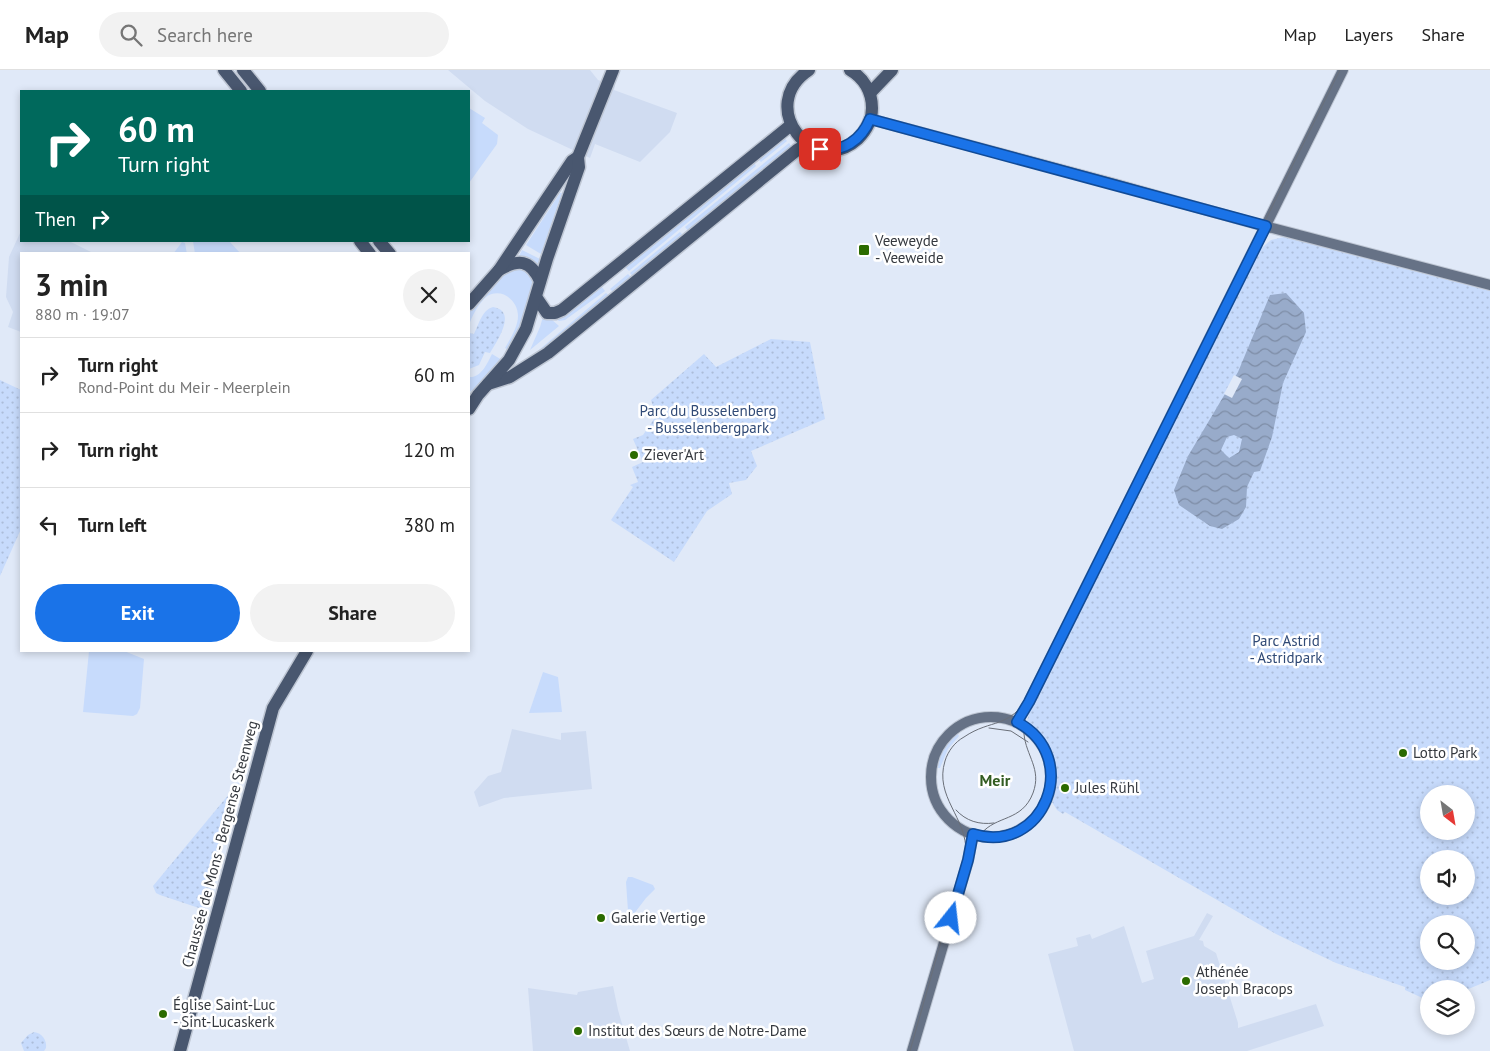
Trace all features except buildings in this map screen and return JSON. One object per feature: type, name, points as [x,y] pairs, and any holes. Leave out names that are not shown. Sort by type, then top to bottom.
[{"type":"main road","points":[[224,70],[240,90]]},
{"type":"main road","points":[[243,70],[259,90]]},
{"type":"main road","points":[[473,397],[488,384],[512,355],[526,329],[578,167],[578,157],[613,70]]},
{"type":"main road","points":[[809,70],[800,76],[793,85],[789,94],[787,110],[791,125],[798,136],[808,144],[826,150],[848,145],[862,135],[870,119],[872,102],[870,93],[854,71]]},
{"type":"main road","points":[[870,93],[892,70]]},
{"type":"main road","points":[[536,297],[547,313],[555,313],[562,310],[791,125]]},
{"type":"main road","points":[[488,384],[510,377],[543,358],[795,152],[808,144]]},
{"type":"main road","points":[[470,303],[499,270],[572,161],[578,157]]},
{"type":"main road","points":[[361,242],[368,252]]},
{"type":"main road","points":[[380,242],[388,252]]},
{"type":"main road","points":[[499,270],[512,263],[526,264],[537,274],[540,281]]},
{"type":"main road","points":[[470,295],[482,289]]},
{"type":"main road","name":"Chaussée de Mons - Bergense Steenweg","points":[[180,1051],[274,708],[306,652]]},
{"type":"street","points":[[1017,722],[1029,702],[1343,70]]},
{"type":"street","points":[[870,119],[1490,285]]},
{"type":"street","points":[[986,717],[1004,718],[1017,722],[1037,737],[1049,758],[1051,783],[1047,800],[1034,820],[1014,832],[996,837],[973,834],[953,823],[938,804],[931,781],[934,758],[943,740],[954,730],[966,724],[986,717]]},
{"type":"street","points":[[912,1051],[968,860],[973,834]]},
{"type":"shaded area","points":[[448,70],[590,70],[598,80],[615,86],[614,90],[677,113],[670,132],[640,162],[595,144],[590,158],[528,129],[485,101]]},
{"type":"shaded area","points":[[20,233],[20,242],[71,242],[91,252],[20,252],[20,332],[8,327],[13,312],[6,297],[9,257]]},
{"type":"shaded area","points":[[512,729],[561,740],[561,733],[586,731],[592,789],[504,798],[479,807],[474,792],[488,776],[501,772]]},
{"type":"shaded area","points":[[1207,913],[1213,916],[1199,940],[1203,941],[1204,946],[1216,953],[1238,1028],[1316,1004],[1324,1026],[1247,1051],[1074,1051],[1048,954],[1078,946],[1076,938],[1090,934],[1092,939],[1124,926],[1142,983],[1154,979],[1146,951],[1194,936]]},
{"type":"shaded area","name":"Institut des Sœurs de Notre-Dame","points":[[613,986],[630,1051],[533,1051],[528,988],[577,995],[578,992]]},
{"type":"green space","points":[[470,109],[485,118],[482,123],[498,135],[497,144],[470,182]]},
{"type":"green space","points":[[783,136],[787,141],[761,162],[758,159],[754,162],[756,166],[629,271],[624,266]]},
{"type":"green space","points":[[789,143],[792,147],[633,277],[630,273],[680,232],[683,235],[688,231],[685,227]]},
{"type":"green space","points":[[560,193],[562,193],[541,254],[526,245]]},
{"type":"green space","name":"Parc Astrid - Astridpark","points":[[1284,237],[1490,291],[1490,980],[1475,986],[1475,980],[1420,980],[1420,997],[1405,990],[1405,987],[1336,963],[1276,934],[1065,812],[1063,814],[1057,810],[1052,802],[1056,776],[1053,758],[1044,739],[1027,721],[1030,709],[1258,251],[1271,240]]},
{"type":"green space","points":[[182,242],[185,243],[187,252],[174,252]]},
{"type":"green space","points":[[193,242],[230,242],[239,252],[195,252]]},
{"type":"green space","points":[[522,250],[540,259],[538,264],[519,256]]},
{"type":"green space","points":[[513,268],[527,272],[532,279],[533,285],[529,304],[509,350],[505,348],[515,329],[518,316],[515,304],[507,296],[496,293],[485,298],[470,323],[470,311],[503,273]]},
{"type":"green space","points":[[628,274],[632,278],[614,293],[610,289]]},
{"type":"green space","points":[[601,286],[605,291],[565,320],[559,321],[553,316]]},
{"type":"green space","points":[[606,293],[610,296],[554,342],[527,360]]},
{"type":"green space","points":[[493,307],[504,314],[504,327],[490,353],[485,352],[479,365],[470,369],[470,333],[474,334],[483,314]]},
{"type":"green space","points":[[544,313],[559,326],[530,350],[540,327]]},
{"type":"green space","name":"Parc du Busselenberg - Busselenbergpark","points":[[771,339],[810,342],[825,419],[751,451],[757,466],[746,480],[729,483],[732,494],[707,511],[674,562],[611,520],[633,487],[630,485],[638,482],[632,467],[643,462],[633,439],[643,435],[656,416],[651,400],[704,354],[716,367]]},
{"type":"green space","points":[[492,354],[502,360],[483,382],[470,391],[470,377],[480,373]]},
{"type":"green space","points":[[0,380],[20,390],[20,531],[0,576]]},
{"type":"green space","points":[[89,652],[126,652],[144,659],[140,708],[137,714],[133,716],[83,712]]},
{"type":"green space","points":[[543,672],[558,677],[562,712],[529,713]]},
{"type":"green space","points":[[958,734],[959,736],[948,749],[940,768],[936,768],[943,748]]},
{"type":"green space","points":[[239,782],[205,910],[156,893],[153,886]]},
{"type":"green space","points":[[628,877],[653,885],[655,889],[633,915],[628,911],[626,882]]},
{"type":"green space","points":[[34,1032],[42,1035],[46,1048],[44,1051],[24,1051],[21,1043],[28,1035]]},
{"type":"water","points":[[1286,293],[1304,313],[1306,332],[1283,383],[1272,437],[1260,471],[1254,472],[1247,487],[1246,507],[1239,519],[1222,529],[1210,526],[1179,505],[1174,490],[1188,456],[1238,372],[1270,295]],"holes":[[[1234,435],[1242,439],[1239,452],[1229,458],[1221,450],[1227,437]]]},
{"type":"pier","points":[[1234,375],[1242,379],[1232,398],[1224,394]]},
{"type":"tram line","points":[[910,1051],[966,853],[962,829],[944,786],[943,774],[946,757],[952,747],[961,739],[983,727],[1000,722],[1015,713],[1030,694],[1340,70]]},
{"type":"tram line","points":[[970,863],[975,844],[981,834],[987,828],[1016,814],[1028,802],[1033,793],[1036,777],[1025,742],[1024,730],[1025,717],[1031,701]]},
{"type":"tram line","points":[[989,728],[1011,731],[1028,742]]},
{"type":"tram line","points":[[956,810],[964,817],[973,821],[994,823]]},
{"type":"place","name":"Veeweyde - Veeweide","points":[[864,250]]},
{"type":"place","name":"Ziever'Art","points":[[634,455]]},
{"type":"place","name":"Lotto Park","points":[[1403,753]]},
{"type":"place","name":"Jules Rühl","points":[[1065,788]]},
{"type":"place","name":"Galerie Vertige","points":[[601,918]]},
{"type":"place","name":"Athénée Joseph Bracops","points":[[1186,981]]},
{"type":"place","name":"Église Saint-Luc - Sint-Lucaskerk","points":[[163,1014]]},
{"type":"place","name":"Institut des Sœurs de Notre-Dame","points":[[578,1031]]},
{"type":"district","name":"Meir","points":[[995,780]]},
{"type":"route","points":[[820,149],[833,150],[856,141],[867,128],[870,119],[1266,226],[1029,702],[1017,722],[1037,737],[1049,758],[1052,775],[1047,800],[1034,820],[1021,829],[996,837],[973,834],[968,860],[951,918]]}]
